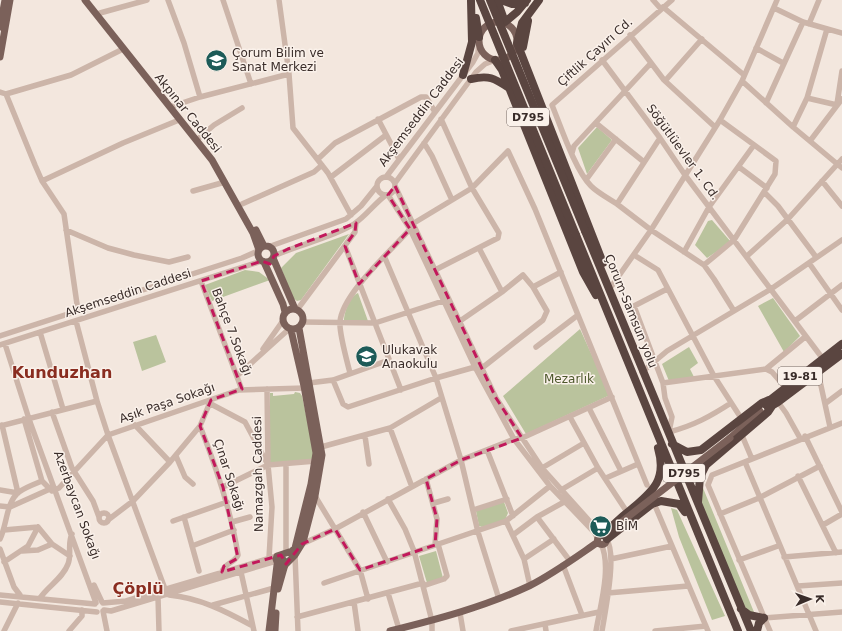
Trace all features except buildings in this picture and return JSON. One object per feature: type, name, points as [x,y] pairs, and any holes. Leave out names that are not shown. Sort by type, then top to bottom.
[{"type":"highway","points":[[470,0],[476,15],[479,37]]},
{"type":"highway","points":[[463,75],[472,42],[470,0]]},
{"type":"highway","name":"Çorum-Samsun yolu","points":[[480,0],[612,321],[645,407],[738,631]]},
{"type":"highway","name":"Çorum-Samsun yolu","points":[[490,0],[642,372],[669,432],[672,444],[751,631]]},
{"type":"highway","points":[[497,0],[505,22],[517,12],[526,1]]},
{"type":"highway","points":[[501,0],[512,4],[526,1]]},
{"type":"highway","points":[[539,0],[522,23],[517,43],[598,246],[619,315]]},
{"type":"highway","points":[[522,55],[523,38],[531,9]]},
{"type":"highway","points":[[496,60],[509,88],[583,272],[612,321]]},
{"type":"highway","points":[[471,79],[485,76],[495,79],[509,88]]},
{"type":"highway","name":"19-81","points":[[773,403],[785,387],[842,344]]},
{"type":"highway","name":"19-81","points":[[760,411],[842,354]]},
{"type":"highway","points":[[672,444],[687,452],[696,452],[710,444],[762,403],[773,403],[768,412],[706,465],[700,477],[698,492],[699,509]]},
{"type":"highway","points":[[603,539],[627,512],[653,490],[661,465],[645,407]]},
{"type":"highway","points":[[603,539],[652,504],[661,501],[679,504],[694,526]]},
{"type":"highway","points":[[741,609],[749,615],[764,618]]},
{"type":"highway","points":[[757,631],[759,623],[764,618]]},
{"type":"main road","points":[[0,27],[4,0]]},
{"type":"main road","points":[[0,57],[10,0]]},
{"type":"main road","name":"Akpınar Caddesi","points":[[85,0],[212,160],[263,248]]},
{"type":"main road","name":"Akpınar Caddesi","points":[[91,0],[220,164],[242,204],[263,248]]},
{"type":"main road","points":[[498,21],[505,22],[514,30],[517,43],[512,54],[508,58],[496,60],[490,58],[481,49],[479,37],[486,26],[498,21]]},
{"type":"main road","points":[[269,631],[274,588],[280,560],[292,551],[296,543],[316,461],[315,443],[307,386],[301,325],[302,315],[296,309],[273,257],[274,251],[263,248],[259,258],[263,262],[283,304],[285,312],[282,322],[290,330],[307,386],[320,447],[321,462],[315,496],[302,544],[296,555],[280,560]]},
{"type":"main road","points":[[263,262],[270,261],[273,257]]},
{"type":"main road","points":[[285,312],[296,309]]},
{"type":"main road","points":[[290,330],[301,325]]},
{"type":"main road","points":[[390,631],[460,613],[530,586],[603,539],[620,523],[730,438],[760,411]]},
{"type":"main road","points":[[275,631],[280,560]]},
{"type":"street","points":[[100,13],[147,0]]},
{"type":"street","points":[[168,0],[184,43],[200,97]]},
{"type":"street","points":[[223,0],[251,84]]},
{"type":"street","points":[[279,0],[289,74],[293,128],[331,177],[351,215]]},
{"type":"street","points":[[653,0],[702,39],[743,78],[766,103],[840,166]]},
{"type":"street","name":"Çiftlik Çayırı Cd.","points":[[572,153],[552,105],[630,35],[672,0]]},
{"type":"street","points":[[809,24],[819,0]]},
{"type":"street","points":[[611,287],[651,230],[720,120],[743,78],[774,3],[802,22],[842,33]]},
{"type":"street","points":[[766,103],[802,22]]},
{"type":"street","points":[[793,127],[807,98],[827,29]]},
{"type":"street","points":[[630,35],[665,81],[715,127]]},
{"type":"street","name":"Akşemseddin Caddesi","points":[[386,177],[478,53],[479,37]]},
{"type":"street","points":[[665,81],[702,39]]},
{"type":"street","points":[[756,48],[784,63]]},
{"type":"street","points":[[0,92],[6,94],[71,75],[123,49]]},
{"type":"street","name":"Akşemseddin Caddesi","points":[[395,184],[471,79],[485,64],[496,60]]},
{"type":"street","name":"Söğütlüevler 1. Cd.","points":[[602,60],[660,138],[685,175],[747,256],[805,337],[823,359]]},
{"type":"street","points":[[651,63],[597,124],[574,146],[572,153],[586,180],[592,188],[704,265],[734,311]]},
{"type":"street","points":[[836,105],[842,71]]},
{"type":"street","points":[[173,106],[200,97],[289,74]]},
{"type":"street","points":[[6,94],[27,148],[42,181],[64,214],[78,311]]},
{"type":"street","points":[[318,159],[334,143],[424,96],[435,112]]},
{"type":"street","points":[[807,98],[836,105]]},
{"type":"street","points":[[810,141],[842,99]]},
{"type":"street","points":[[200,138],[214,125],[242,108]]},
{"type":"street","points":[[435,270],[498,238],[499,233],[472,188],[441,119]]},
{"type":"street","points":[[42,181],[123,143],[179,120]]},
{"type":"street","points":[[378,120],[399,159]]},
{"type":"street","points":[[704,265],[734,240],[766,191],[775,174],[776,161],[720,120]]},
{"type":"street","points":[[597,124],[644,162]]},
{"type":"street","points":[[331,177],[386,135]]},
{"type":"street","points":[[617,204],[660,138]]},
{"type":"street","points":[[586,180],[616,139]]},
{"type":"street","points":[[424,143],[432,156],[452,200]]},
{"type":"street","points":[[684,252],[709,207],[754,145]]},
{"type":"street","points":[[414,223],[472,188],[508,150],[561,272],[647,485]]},
{"type":"street","points":[[747,256],[788,219],[822,181],[840,166],[842,159]]},
{"type":"street","points":[[242,204],[314,172],[322,165]]},
{"type":"street","points":[[739,166],[766,191],[816,257]]},
{"type":"street","points":[[596,631],[606,565],[603,539],[564,502],[514,439],[475,367],[410,229],[387,195],[380,192],[377,186],[380,179],[386,177],[392,179],[395,184],[496,398],[542,468],[610,547],[611,559],[608,593],[602,631]]},
{"type":"street","points":[[822,181],[842,206]]},
{"type":"street","points":[[193,191],[225,182]]},
{"type":"street","points":[[273,257],[288,249],[344,230],[356,223],[387,195],[393,192],[395,184]]},
{"type":"street","name":"Akşemseddin Caddesi","points":[[0,336],[78,311],[346,219],[361,206],[377,186]]},
{"type":"street","points":[[296,309],[355,232],[356,223]]},
{"type":"street","points":[[350,373],[339,323],[347,301],[359,284],[385,258],[410,229]]},
{"type":"street","points":[[66,230],[108,248],[134,255],[170,262],[188,257]]},
{"type":"street","points":[[642,372],[667,351],[771,289],[842,240]]},
{"type":"street","points":[[345,246],[401,390]]},
{"type":"street","points":[[479,248],[502,292]]},
{"type":"street","points":[[634,255],[658,270],[714,376],[742,418]]},
{"type":"street","points":[[385,258],[436,378],[461,460],[478,532],[498,599]]},
{"type":"street","name":"Akşemseddin Caddesi","points":[[2,345],[263,262]]},
{"type":"street","points":[[809,263],[842,310]]},
{"type":"street","points":[[533,288],[561,272]]},
{"type":"street","points":[[460,321],[502,292],[523,275],[547,311],[546,317],[482,368]]},
{"type":"street","name":"Bahçe 7.Sokağı","points":[[201,281],[238,375],[242,390]]},
{"type":"street","points":[[795,321],[842,285]]},
{"type":"street","points":[[667,289],[634,306],[656,360],[663,383],[665,398],[672,417],[669,432],[687,428],[731,403]]},
{"type":"street","points":[[301,325],[375,323],[443,301]]},
{"type":"street","points":[[536,347],[578,315]]},
{"type":"street","points":[[76,321],[97,401],[108,435],[165,592]]},
{"type":"street","points":[[258,358],[282,322]]},
{"type":"street","points":[[238,375],[290,330]]},
{"type":"street","points":[[40,332],[63,409]]},
{"type":"street","points":[[663,383],[766,369],[805,337]]},
{"type":"street","name":"Azerbaycan Sokağı","points":[[2,345],[30,417],[34,420],[55,489],[99,603]]},
{"type":"street","name":"Aşık Paşa Sokağı","points":[[55,489],[108,435],[242,390],[307,386],[333,380],[389,360]]},
{"type":"street","points":[[333,380],[343,404],[348,407],[436,378],[475,367]]},
{"type":"street","points":[[766,369],[772,372],[785,387]]},
{"type":"street","points":[[818,372],[826,403],[830,427]]},
{"type":"street","name":"Namazgah Caddesi","points":[[267,389],[268,465],[272,507],[280,560]]},
{"type":"street","points":[[826,403],[842,391]]},
{"type":"street","points":[[302,544],[335,529],[363,512],[461,460],[514,439],[522,438],[612,397]]},
{"type":"street","points":[[320,447],[390,428],[441,398]]},
{"type":"street","points":[[18,493],[1,426],[30,417],[97,401]]},
{"type":"street","points":[[99,517],[102,513],[106,515],[119,512],[133,501],[176,456],[200,426],[210,402],[245,422],[268,465]]},
{"type":"street","points":[[773,403],[786,413],[803,437],[820,466],[842,513],[823,525]]},
{"type":"street","points":[[589,408],[621,471]]},
{"type":"street","points":[[52,412],[75,470],[93,501],[102,522],[106,515]]},
{"type":"street","points":[[570,416],[598,468],[627,512]]},
{"type":"street","points":[[24,419],[42,481],[55,489]]},
{"type":"street","points":[[770,631],[708,485],[712,475],[803,437],[842,423]]},
{"type":"street","points":[[135,425],[170,462]]},
{"type":"street","name":"Çınar Sokağı","points":[[200,426],[223,487],[234,530],[237,558],[224,566],[222,572]]},
{"type":"street","points":[[390,428],[412,486]]},
{"type":"street","points":[[742,434],[752,459]]},
{"type":"street","points":[[365,436],[369,464]]},
{"type":"street","points":[[542,468],[584,443]]},
{"type":"street","points":[[487,450],[513,516]]},
{"type":"street","points":[[176,456],[185,477],[193,484]]},
{"type":"street","points":[[223,487],[268,465],[316,461]]},
{"type":"street","points":[[745,462],[778,546],[798,586],[816,631]]},
{"type":"street","points":[[280,560],[286,464]]},
{"type":"street","points":[[606,478],[638,464]]},
{"type":"street","points":[[720,514],[759,498],[798,476],[820,466]]},
{"type":"street","points":[[561,490],[598,468]]},
{"type":"street","points":[[784,557],[839,552],[823,525],[798,476]]},
{"type":"street","points":[[297,617],[423,585],[444,579],[447,576],[437,545],[437,519],[434,503],[426,479]]},
{"type":"street","points":[[0,539],[10,507],[18,493],[42,481]]},
{"type":"street","points":[[324,583],[387,562],[414,551],[478,532],[506,521],[550,486]]},
{"type":"street","points":[[0,506],[10,507],[55,489]]},
{"type":"street","name":"Azerbaycan Sokağı","points":[[55,489],[99,603]]},
{"type":"street","points":[[0,490],[18,493]]},
{"type":"street","points":[[315,496],[360,570],[368,599]]},
{"type":"street","points":[[388,499],[405,529],[414,551],[432,621],[432,631]]},
{"type":"street","points":[[434,503],[448,499]]},
{"type":"street","points":[[473,510],[507,499]]},
{"type":"street","points":[[93,501],[106,515]]},
{"type":"street","points":[[173,521],[227,502]]},
{"type":"street","points":[[513,535],[537,517],[564,502]]},
{"type":"street","points":[[655,631],[707,629],[656,508]]},
{"type":"street","points":[[363,512],[387,562]]},
{"type":"street","points":[[184,517],[199,571]]},
{"type":"street","points":[[232,522],[250,517]]},
{"type":"street","points":[[537,517],[554,539],[566,563],[582,615]]},
{"type":"street","points":[[506,521],[524,559],[530,586]]},
{"type":"street","points":[[4,530],[38,527]]},
{"type":"street","points":[[38,527],[52,544],[70,556]]},
{"type":"street","points":[[4,562],[28,546],[38,527]]},
{"type":"street","points":[[192,546],[234,530]]},
{"type":"street","points":[[40,598],[46,589],[65,572],[70,556],[69,540],[72,534]]},
{"type":"street","points":[[524,559],[554,539]]},
{"type":"street","points":[[22,551],[38,550],[52,544]]},
{"type":"street","points":[[611,559],[672,546]]},
{"type":"street","points":[[739,560],[778,546]]},
{"type":"street","points":[[0,549],[4,562],[20,595]]},
{"type":"street","points":[[296,555],[298,631]]},
{"type":"street","points":[[0,595],[20,595],[99,603],[122,602],[241,572],[280,560]]},
{"type":"street","points":[[0,602],[82,610],[111,611],[158,597],[165,592],[222,572],[280,560]]},
{"type":"street","points":[[241,572],[251,625],[254,631]]},
{"type":"street","points":[[798,586],[842,583]]},
{"type":"street","points":[[608,593],[688,586]]},
{"type":"street","points":[[213,605],[274,588]]},
{"type":"street","points":[[165,592],[213,605],[251,625]]},
{"type":"street","points":[[388,593],[399,629]]},
{"type":"street","points":[[158,597],[159,631]]},
{"type":"street","points":[[354,602],[358,631]]},
{"type":"street","points":[[4,631],[18,603]]},
{"type":"street","points":[[99,603],[94,609],[101,611]]},
{"type":"street","points":[[99,603],[106,631]]},
{"type":"street","points":[[69,631],[82,616],[82,610]]},
{"type":"street","points":[[101,611],[103,631]]},
{"type":"street","points":[[511,631],[599,612]]},
{"type":"street","points":[[764,618],[842,612]]},
{"type":"street","points":[[460,613],[463,631]]},
{"type":"street","points":[[545,624],[546,631]]},
{"type":"highlighted area","points":[[395,186],[496,398],[522,438],[461,460],[426,479],[437,519],[435,545],[360,570],[335,529],[302,544],[286,564],[281,555],[222,572],[224,566],[238,558],[223,487],[200,426],[211,400],[242,389],[201,281],[262,261],[270,264],[274,256],[288,249],[356,223],[355,232],[345,246],[359,284],[410,229],[388,195]]},
{"type":"green space","points":[[597,127],[612,140],[587,174],[578,148]]},
{"type":"green space","points":[[712,220],[731,242],[707,258],[695,245],[708,221]]},
{"type":"green space","points":[[349,234],[301,300],[297,301],[293,298],[281,268],[296,253]]},
{"type":"green space","points":[[245,270],[259,272],[270,280],[212,301],[205,285]]},
{"type":"green space","points":[[358,293],[368,321],[344,321],[345,313],[352,297]]},
{"type":"green space","points":[[773,298],[800,336],[784,352],[758,306]]},
{"type":"green space","name":"Mezarlık","points":[[580,329],[610,395],[526,434],[503,396]]},
{"type":"green space","points":[[156,335],[166,362],[142,371],[133,342]]},
{"type":"green space","points":[[689,347],[698,363],[690,369],[694,377],[669,381],[662,364]]},
{"type":"green space","points":[[295,392],[300,393],[302,396],[313,447],[314,460],[270,463],[270,393],[273,393],[273,396],[294,394]]},
{"type":"green space","points":[[703,488],[754,612],[752,614],[745,610],[702,505],[700,489]]},
{"type":"green space","points":[[504,502],[508,513],[505,520],[482,527],[479,526],[476,511]]},
{"type":"green space","points":[[671,508],[677,510],[725,616],[712,620],[679,537]]},
{"type":"green space","points":[[436,551],[443,578],[427,583],[419,556]]},
{"type":"place","name":"Çorum Bilim ve Sanat Merkezi","points":[[217,60]]},
{"type":"place","name":"Ulukavak Anaokulu","points":[[366,357]]},
{"type":"place","name":"BİM","points":[[600,526]]},
{"type":"district","name":"Kunduzhan","points":[[62,372]]},
{"type":"district","name":"Çöplü","points":[[138,588]]}]
